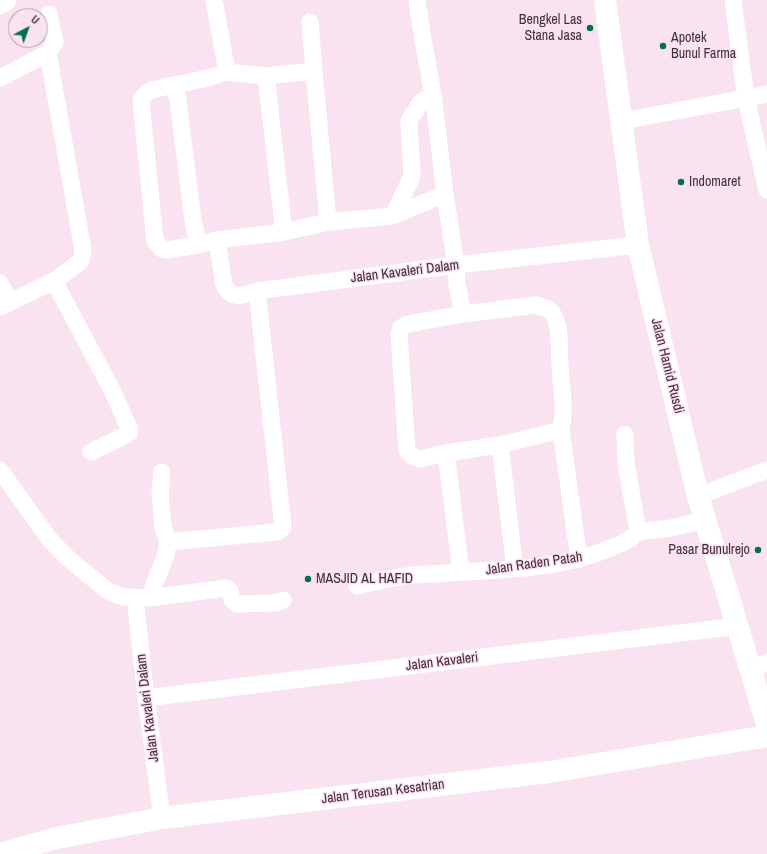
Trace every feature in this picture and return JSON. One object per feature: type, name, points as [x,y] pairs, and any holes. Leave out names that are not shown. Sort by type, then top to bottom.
[{"type":"street","points":[[0,2],[5,0]]},
{"type":"street","points":[[214,0],[227,72]]},
{"type":"street","points":[[417,0],[433,94],[445,194],[456,265],[457,284],[463,314]]},
{"type":"street","name":"Jalan Hamid Rusdi","points":[[605,0],[638,245],[698,496],[738,626],[759,666],[767,724]]},
{"type":"street","points":[[733,0],[746,98],[767,190]]},
{"type":"street","points":[[0,78],[48,53],[55,43],[49,14]]},
{"type":"street","points":[[310,22],[328,222]]},
{"type":"street","points":[[0,283],[5,305],[54,281],[80,262],[82,257],[83,250],[48,53]]},
{"type":"street","points":[[314,71],[266,76],[227,72],[208,78],[174,85],[143,95],[141,101],[155,241],[162,249],[166,250],[198,246],[217,240],[284,232],[328,222],[393,216],[445,194]]},
{"type":"street","points":[[266,76],[284,232]]},
{"type":"street","points":[[174,85],[178,100],[193,220],[198,246]]},
{"type":"street","points":[[393,216],[412,176],[410,121],[421,102],[433,94]]},
{"type":"street","points":[[622,121],[767,94]]},
{"type":"street","name":"Jalan Kavaleri Dalam","points":[[217,240],[224,285],[228,292],[236,296],[257,291],[456,265],[638,245]]},
{"type":"street","points":[[54,281],[112,390],[129,428],[129,433],[91,452]]},
{"type":"street","points":[[168,542],[277,532],[283,527],[257,291]]},
{"type":"street","points":[[561,430],[500,446],[446,453],[420,459],[412,456],[407,451],[399,335],[402,328],[408,324],[463,314],[536,305],[547,308],[554,314],[558,327],[564,402],[564,418],[561,430],[579,560]]},
{"type":"street","points":[[625,435],[626,462],[638,532]]},
{"type":"street","points":[[500,446],[515,569]]},
{"type":"street","points":[[446,453],[461,572]]},
{"type":"street","points":[[0,470],[50,540],[70,560],[108,591],[123,597],[142,598],[227,588],[230,591],[232,600],[237,604],[276,603],[283,600]]},
{"type":"street","points":[[698,496],[767,470]]},
{"type":"street","points":[[142,598],[166,555],[168,542],[162,527],[160,492],[162,472]]},
{"type":"street","name":"Jalan Raden Patah","points":[[357,586],[412,576],[515,569],[579,560],[625,542],[634,537],[638,532],[671,528],[705,520]]},
{"type":"street","name":"Jalan Kavaleri Dalam","points":[[142,598],[146,698],[162,818]]},
{"type":"street","name":"Jalan Kavaleri","points":[[146,698],[738,626]]},
{"type":"street","name":"Jalan Terusan Kesatrian","points":[[9,852],[57,838],[162,818],[549,772],[767,736]]},
{"type":"place","name":"Bengkel Las Stana Jasa","points":[[590,28]]},
{"type":"place","name":"Apotek Bunul Farma","points":[[663,46]]},
{"type":"place","name":"Indomaret","points":[[681,182]]},
{"type":"place","name":"Pasar Bunulrejo","points":[[758,550]]},
{"type":"place","name":"MASJID AL HAFID","points":[[308,579]]}]
